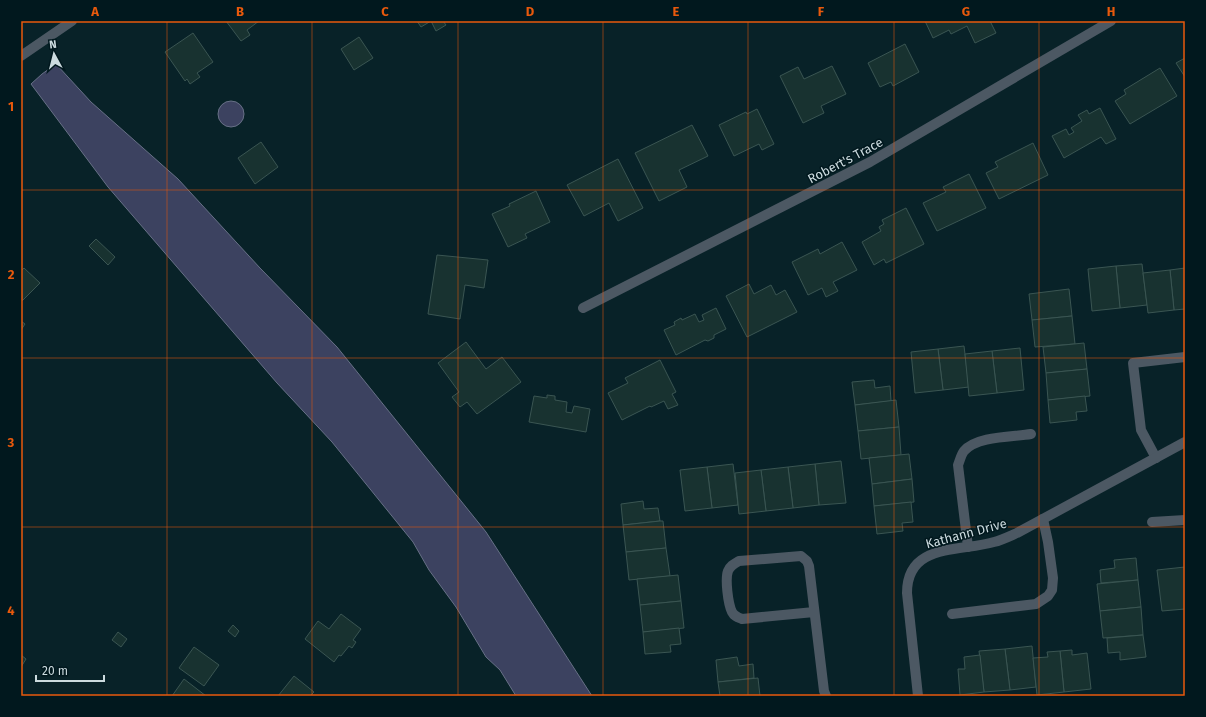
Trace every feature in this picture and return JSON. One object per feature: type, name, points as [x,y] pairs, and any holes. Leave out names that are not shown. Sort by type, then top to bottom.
[{"type":"street","points":[[21,56],[72,21]]},
{"type":"street","name":"Robert's Trace","points":[[583,308],[870,162],[1111,21]]},
{"type":"street","points":[[1156,458],[1141,430],[1132,363],[1185,357]]},
{"type":"street","points":[[968,547],[958,465],[960,457],[964,451],[976,442],[1031,434]]},
{"type":"street","name":"Kathann Drive","points":[[918,696],[907,582],[910,573],[923,558],[943,551],[994,542],[1017,533],[1185,442]]},
{"type":"street","points":[[952,614],[1036,604],[1048,596],[1052,590],[1052,578],[1048,542],[1043,519]]},
{"type":"street","points":[[1152,522],[1185,520]]},
{"type":"street","points":[[814,612],[742,619],[736,617],[730,607],[726,579],[727,573],[734,564],[739,561],[801,556],[808,561],[824,691],[826,696]]},
{"type":"water","points":[[56,64],[91,102],[178,179],[260,268],[337,347],[486,532],[592,696],[516,696],[500,670],[486,657],[456,607],[429,570],[413,542],[332,442],[277,383],[108,187],[31,84]]},
{"type":"water","points":[[231,101],[240,105],[244,114],[240,123],[231,127],[222,123],[218,114],[222,105]]},
{"type":"building","points":[[226,21],[259,21],[247,30],[250,35],[241,41]]},
{"type":"building","points":[[417,21],[431,21],[421,27]]},
{"type":"building","points":[[431,21],[443,21],[446,25],[436,31]]},
{"type":"building","points":[[925,21],[990,21],[996,33],[975,43],[967,26],[951,34],[949,30],[933,38]]},
{"type":"building","points":[[193,33],[213,62],[197,73],[200,77],[190,84],[187,79],[185,81],[165,52]]},
{"type":"building","points":[[359,37],[373,58],[354,70],[341,49]]},
{"type":"building","points":[[905,44],[919,72],[893,86],[891,82],[880,87],[868,63]]},
{"type":"building","points":[[1185,58],[1185,77],[1176,63]]},
{"type":"building","points":[[832,66],[846,94],[821,106],[824,113],[803,123],[780,76],[798,67],[804,79]]},
{"type":"building","points":[[1160,68],[1177,96],[1130,124],[1115,101],[1126,94],[1124,90]]},
{"type":"building","points":[[1100,108],[1116,139],[1106,144],[1101,137],[1064,158],[1052,136],[1066,129],[1069,135],[1074,132],[1071,128],[1082,121],[1078,115],[1087,110],[1089,114]]},
{"type":"building","points":[[757,109],[774,144],[762,150],[759,144],[734,156],[719,125],[746,112],[747,114]]},
{"type":"building","points":[[692,125],[708,156],[679,170],[687,187],[659,201],[635,153]]},
{"type":"building","points":[[261,142],[278,167],[255,184],[238,158]]},
{"type":"building","points":[[1033,143],[1048,175],[999,199],[986,173],[998,167],[995,162]]},
{"type":"building","points":[[618,159],[643,208],[618,221],[609,203],[584,216],[567,185]]},
{"type":"building","points":[[969,174],[986,208],[937,231],[923,203],[946,192],[943,187]]},
{"type":"building","points":[[536,191],[550,222],[525,234],[527,238],[508,247],[492,214],[510,206],[509,204]]},
{"type":"building","points":[[906,208],[924,244],[886,263],[884,259],[874,265],[862,242],[881,231],[879,227],[884,224],[882,220]]},
{"type":"building","points":[[96,239],[115,257],[108,265],[89,246]]},
{"type":"building","points":[[842,242],[857,270],[833,282],[838,291],[826,297],[822,288],[808,295],[792,262],[818,249],[820,254]]},
{"type":"building","points":[[437,255],[488,260],[484,288],[465,285],[460,319],[428,314]]},
{"type":"building","points":[[1142,264],[1147,305],[1120,308],[1116,266]]},
{"type":"building","points":[[1116,266],[1120,308],[1092,311],[1088,269]]},
{"type":"building","points":[[24,268],[40,283],[22,301],[21,271]]},
{"type":"building","points":[[1185,268],[1185,309],[1174,310],[1170,270]]},
{"type":"building","points":[[1170,270],[1174,310],[1148,313],[1143,273]]},
{"type":"building","points":[[749,284],[754,294],[771,285],[776,295],[785,290],[797,312],[747,337],[726,296]]},
{"type":"building","points":[[1069,289],[1072,316],[1032,320],[1029,294]]},
{"type":"building","points":[[716,308],[726,329],[714,335],[714,338],[708,341],[705,340],[676,355],[664,330],[675,325],[674,322],[681,318],[682,320],[695,314],[699,322],[704,320],[702,315]]},
{"type":"building","points":[[1072,316],[1075,344],[1035,347],[1032,320]]},
{"type":"building","points":[[21,321],[25,324],[21,330]]},
{"type":"building","points":[[466,342],[486,369],[502,357],[521,382],[477,414],[467,402],[460,407],[452,397],[459,392],[438,363]]},
{"type":"building","points":[[1084,343],[1087,369],[1046,373],[1043,347]]},
{"type":"building","points":[[964,346],[969,387],[943,390],[938,349]]},
{"type":"building","points":[[1020,348],[1024,390],[997,393],[992,351]]},
{"type":"building","points":[[938,349],[943,390],[915,393],[911,352]]},
{"type":"building","points":[[992,351],[997,393],[969,396],[965,354]]},
{"type":"building","points":[[660,360],[676,392],[672,394],[678,405],[668,409],[664,401],[651,407],[650,406],[622,420],[608,393],[628,383],[625,378]]},
{"type":"building","points":[[1087,369],[1090,396],[1048,400],[1046,373]]},
{"type":"building","points":[[874,380],[875,388],[890,386],[891,401],[855,405],[852,382]]},
{"type":"building","points":[[547,395],[555,396],[555,400],[567,402],[566,412],[572,413],[574,406],[590,409],[586,432],[529,422],[534,396],[547,398]]},
{"type":"building","points":[[1085,396],[1087,411],[1076,412],[1077,420],[1050,423],[1048,400]]},
{"type":"building","points":[[896,400],[899,427],[858,431],[855,405]]},
{"type":"building","points":[[899,427],[901,455],[861,459],[858,431]]},
{"type":"building","points":[[909,454],[912,479],[872,484],[869,458]]},
{"type":"building","points":[[841,461],[846,503],[819,505],[815,464]]},
{"type":"building","points":[[733,464],[738,505],[712,508],[707,467]]},
{"type":"building","points":[[815,464],[819,505],[793,508],[788,467]]},
{"type":"building","points":[[707,467],[712,508],[685,511],[680,470]]},
{"type":"building","points":[[788,467],[793,508],[766,511],[761,470]]},
{"type":"building","points":[[761,470],[766,511],[739,514],[735,473]]},
{"type":"building","points":[[912,479],[914,502],[874,506],[872,484]]},
{"type":"building","points":[[643,501],[644,509],[658,508],[660,521],[623,525],[621,504]]},
{"type":"building","points":[[911,502],[913,522],[902,523],[903,531],[877,534],[874,506]]},
{"type":"building","points":[[663,521],[666,548],[626,552],[623,525]]},
{"type":"building","points":[[666,548],[670,576],[629,580],[626,552]]},
{"type":"building","points":[[1136,558],[1138,580],[1101,583],[1100,570],[1115,568],[1114,560]]},
{"type":"building","points":[[1185,567],[1185,609],[1162,611],[1157,570]]},
{"type":"building","points":[[678,575],[681,601],[640,605],[637,579]]},
{"type":"building","points":[[1138,580],[1141,607],[1100,611],[1097,584]]},
{"type":"building","points":[[681,601],[684,628],[643,632],[640,605]]},
{"type":"building","points":[[1141,607],[1143,635],[1103,638],[1100,611]]},
{"type":"building","points":[[341,614],[361,629],[353,640],[356,642],[352,648],[349,646],[334,662],[305,639],[318,621],[329,629]]},
{"type":"building","points":[[233,625],[239,631],[235,637],[228,631]]},
{"type":"building","points":[[679,628],[681,644],[670,645],[671,652],[645,654],[643,632]]},
{"type":"building","points":[[118,632],[127,639],[121,647],[112,640]]},
{"type":"building","points":[[1143,635],[1146,657],[1120,660],[1120,652],[1108,653],[1107,638]]},
{"type":"building","points":[[1032,646],[1036,687],[1010,690],[1005,649]]},
{"type":"building","points":[[194,647],[219,665],[204,686],[179,668]]},
{"type":"building","points":[[1005,649],[1010,690],[984,692],[979,651]]},
{"type":"building","points":[[1072,650],[1072,655],[1087,653],[1091,689],[1064,692],[1060,651]]},
{"type":"building","points":[[1060,651],[1064,692],[1037,695],[1033,658],[1048,657],[1047,652]]},
{"type":"building","points":[[21,655],[26,659],[21,667]]},
{"type":"building","points":[[980,655],[984,692],[960,695],[958,669],[965,669],[964,657]]},
{"type":"building","points":[[737,657],[739,666],[753,664],[754,678],[718,682],[716,660]]},
{"type":"building","points":[[294,676],[314,692],[310,696],[278,696]]},
{"type":"building","points":[[758,678],[760,696],[720,696],[718,682]]},
{"type":"building","points":[[184,679],[206,696],[172,696]]}]
